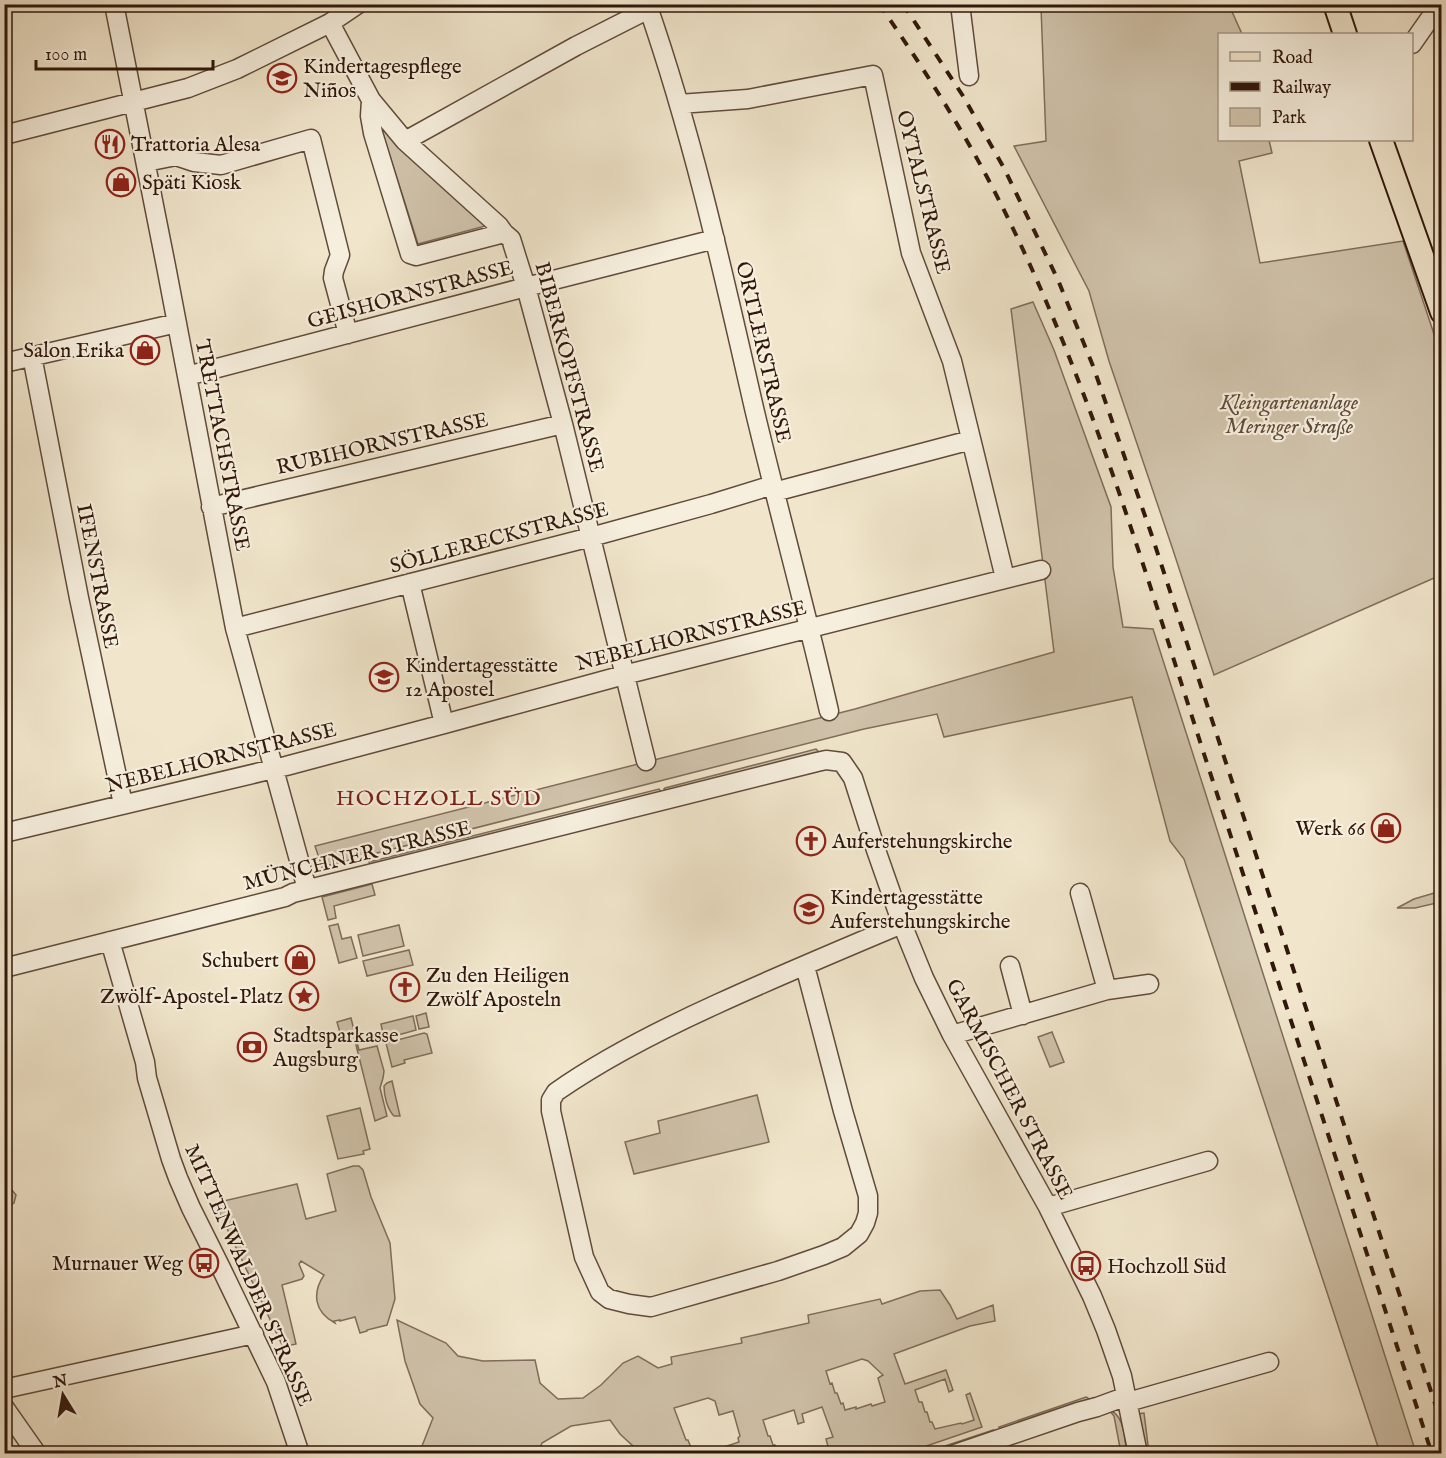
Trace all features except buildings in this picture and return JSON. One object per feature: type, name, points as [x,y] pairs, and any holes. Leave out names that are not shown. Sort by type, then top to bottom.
[{"type":"main road","points":[[1335,4],[1345,33]]},
{"type":"main road","points":[[1381,141],[1442,312]]},
{"type":"street","name":"TRETTACHSTRASSE","points":[[114,4],[235,628],[307,889]]},
{"type":"street","points":[[5,132],[188,88],[237,69],[330,23],[358,4]]},
{"type":"street","points":[[960,4],[969,76]]},
{"type":"street","points":[[405,141],[648,7]]},
{"type":"street","name":"ORTLERSTRASSE","points":[[648,7],[680,104],[715,239],[773,488],[829,711]]},
{"type":"street","points":[[1413,43],[1440,7]]},
{"type":"street","name":"BIBERKOPFSTRASSE","points":[[330,23],[371,100],[405,141],[511,239],[563,424],[646,761]]},
{"type":"street","name":"OYTALSTRASSE","points":[[680,104],[748,99],[873,75],[911,253],[952,361],[1005,578]]},
{"type":"street","name":"BIBERKOPFSTRASSE","points":[[371,100],[370,116],[373,133],[410,254],[416,256],[504,233]]},
{"type":"street","points":[[146,162],[176,156],[194,162],[221,165],[311,139],[340,255],[333,278],[348,334]]},
{"type":"street","name":"GEISHORNSTRASSE","points":[[186,376],[715,239]]},
{"type":"street","points":[[4,363],[177,323]]},
{"type":"street","name":"IFENSTRASSE","points":[[32,356],[79,597],[123,804]]},
{"type":"street","name":"RUBIHORNSTRASSE","points":[[211,507],[563,424]]},
{"type":"street","name":"SÖLLERECKSTRASSE","points":[[235,628],[773,488],[971,440]]},
{"type":"street","name":"NEBELHORNSTRASSE","points":[[4,833],[273,769],[624,675],[1041,570]]},
{"type":"street","points":[[410,583],[444,724]]},
{"type":"street","name":"MÜNCHNER STRASSE","points":[[4,968],[285,897],[307,889],[826,760]]},
{"type":"street","name":"GARMISCHER STRASSE","points":[[826,760],[842,762],[853,778],[902,924],[924,978],[952,1035],[1048,1207],[1092,1296],[1122,1376],[1138,1454]]},
{"type":"street","points":[[1080,893],[1107,990]]},
{"type":"street","points":[[805,966],[868,1196],[868,1213],[865,1223],[859,1233],[843,1247],[815,1259],[744,1281],[651,1307],[609,1299],[600,1292],[584,1257],[576,1214],[554,1128],[551,1100],[556,1092],[605,1061],[662,1030],[750,989],[902,924]]},
{"type":"street","name":"MITTENWALDER STRASSE","points":[[110,941],[171,1159],[191,1208],[276,1382],[300,1454]]},
{"type":"street","points":[[1010,966],[1023,1015]]},
{"type":"street","points":[[952,1035],[1107,990],[1149,984]]},
{"type":"street","points":[[1048,1207],[1208,1161]]},
{"type":"street","points":[[4,1389],[254,1334]]},
{"type":"street","points":[[956,1454],[1127,1399],[1269,1362]]},
{"type":"street","points":[[4,1407],[37,1454]]},
{"type":"green space","name":"Kleingartenanlage Meringer Straße","points":[[1067,4],[1229,5],[1242,33],[1218,33],[1218,141],[1269,141],[1272,153],[1239,161],[1260,263],[1403,241],[1441,355],[1441,575],[1214,675],[1109,361],[1089,291],[1014,146],[1046,141],[1041,7]]},
{"type":"green space","points":[[381,128],[414,156],[489,225],[418,244]]},
{"type":"green space","points":[[1033,302],[1054,350],[1111,507],[1113,567],[1123,627],[1153,629],[1416,1453],[1380,1453],[1184,859],[1170,841],[1132,697],[944,737],[937,714],[864,729],[322,867],[315,846],[855,709],[1054,652],[1011,309]]},
{"type":"green space","points":[[816,749],[819,752],[665,791],[664,789],[665,788]]},
{"type":"green space","points":[[659,789],[661,792],[370,865],[369,862]]},
{"type":"green space","points":[[372,884],[375,895],[334,906],[336,918],[328,920],[322,897]]},
{"type":"green space","points":[[1441,891],[1441,902],[1415,908],[1397,908],[1414,899]]},
{"type":"green space","points":[[338,924],[342,939],[351,937],[357,958],[339,963],[329,926]]},
{"type":"green space","points":[[399,925],[404,946],[363,956],[358,935]]},
{"type":"green space","points":[[409,950],[413,965],[367,976],[363,961]]},
{"type":"green space","points":[[426,1013],[429,1027],[419,1029],[416,1016]]},
{"type":"green space","points":[[413,1016],[416,1030],[384,1039],[381,1024]]},
{"type":"green space","points":[[351,1018],[359,1050],[377,1046],[384,1071],[380,1088],[387,1116],[375,1121],[353,1033],[341,1036],[337,1022]]},
{"type":"green space","points":[[1052,1032],[1064,1062],[1050,1067],[1038,1037]]},
{"type":"green space","points":[[427,1034],[432,1053],[404,1060],[405,1063],[392,1067],[386,1043]]},
{"type":"green space","points":[[392,1081],[400,1116],[394,1116],[385,1098],[384,1086]]},
{"type":"green space","points":[[757,1095],[769,1142],[634,1174],[625,1142],[660,1133],[658,1121]]},
{"type":"green space","points":[[360,1108],[370,1149],[363,1151],[364,1154],[338,1159],[327,1116]]},
{"type":"green space","points":[[359,1166],[363,1170],[371,1197],[390,1243],[395,1299],[387,1325],[360,1333],[355,1317],[334,1321],[335,1323],[328,1319],[317,1302],[318,1289],[324,1275],[301,1261],[299,1264],[304,1276],[302,1279],[282,1285],[296,1344],[283,1347],[215,1203],[297,1184],[306,1219],[336,1211],[327,1174]]},
{"type":"green space","points":[[5,1187],[11,1189],[16,1195],[14,1203],[8,1207],[5,1206]]},
{"type":"green space","points":[[940,1290],[957,1319],[993,1305],[995,1321],[970,1326],[894,1354],[905,1384],[946,1370],[953,1390],[949,1392],[945,1379],[915,1390],[919,1402],[922,1402],[935,1429],[974,1420],[966,1395],[970,1393],[982,1427],[906,1453],[819,1453],[829,1450],[826,1439],[833,1437],[822,1407],[802,1414],[804,1422],[798,1424],[794,1410],[763,1420],[768,1436],[778,1453],[693,1453],[636,1453],[634,1447],[620,1434],[610,1420],[571,1426],[542,1443],[538,1453],[424,1453],[422,1446],[433,1418],[420,1404],[405,1361],[397,1320],[446,1343],[458,1356],[483,1361],[535,1360],[540,1383],[558,1399],[583,1398],[601,1385],[623,1363],[638,1356],[658,1368],[672,1364],[671,1357],[742,1343],[741,1338],[809,1323],[808,1315],[880,1299],[882,1304],[920,1291]],"holes":[[[862,1359],[868,1361],[883,1375],[878,1378],[885,1402],[845,1410],[832,1383],[830,1384],[826,1371]],[[708,1398],[715,1401],[719,1415],[733,1411],[740,1436],[739,1442],[718,1449],[693,1453],[686,1440],[674,1408]]]},
{"type":"green space","points":[[1086,1397],[1091,1400],[1002,1431],[999,1427]]},
{"type":"green space","points":[[1109,1410],[1121,1422],[1127,1453],[1121,1453],[1114,1416]]},
{"type":"green space","points":[[1144,1413],[1149,1453],[1144,1453],[1137,1414]]},
{"type":"green space","points":[[993,1430],[991,1434],[932,1453],[921,1454]]},
{"type":"railway","points":[[879,4],[936,89],[987,177],[1053,317],[1081,388],[1133,534],[1432,1454]]},
{"type":"railway","points":[[903,4],[963,96],[1004,168],[1058,280],[1093,366],[1152,536],[1442,1425]]},
{"type":"place","name":"Kindertagespflege Niños","points":[[282,78]]},
{"type":"place","name":"Trattoria Alesa","points":[[110,144]]},
{"type":"place","name":"Späti Kiosk","points":[[121,182]]},
{"type":"place","name":"Salon Erika","points":[[145,350]]},
{"type":"place","name":"Kindertagesstätte 12 Apostel","points":[[384,677]]},
{"type":"place","name":"Werk 66","points":[[1386,828]]},
{"type":"place","name":"Auferstehungskirche","points":[[811,841]]},
{"type":"place","name":"Kindertagesstätte Auferstehungskirche","points":[[809,909]]},
{"type":"place","name":"Schubert","points":[[300,960]]},
{"type":"place","name":"Zu den Heiligen Zwölf Aposteln","points":[[405,987]]},
{"type":"place","name":"Zwölf-Apostel-Platz","points":[[304,996]]},
{"type":"place","name":"Stadtsparkasse Augsburg","points":[[252,1047]]},
{"type":"place","name":"Murnauer Weg","points":[[204,1263]]},
{"type":"place","name":"Hochzoll Süd","points":[[1086,1266]]},
{"type":"district","name":"HOCHZOLL SÜD","points":[[439,797]]}]
